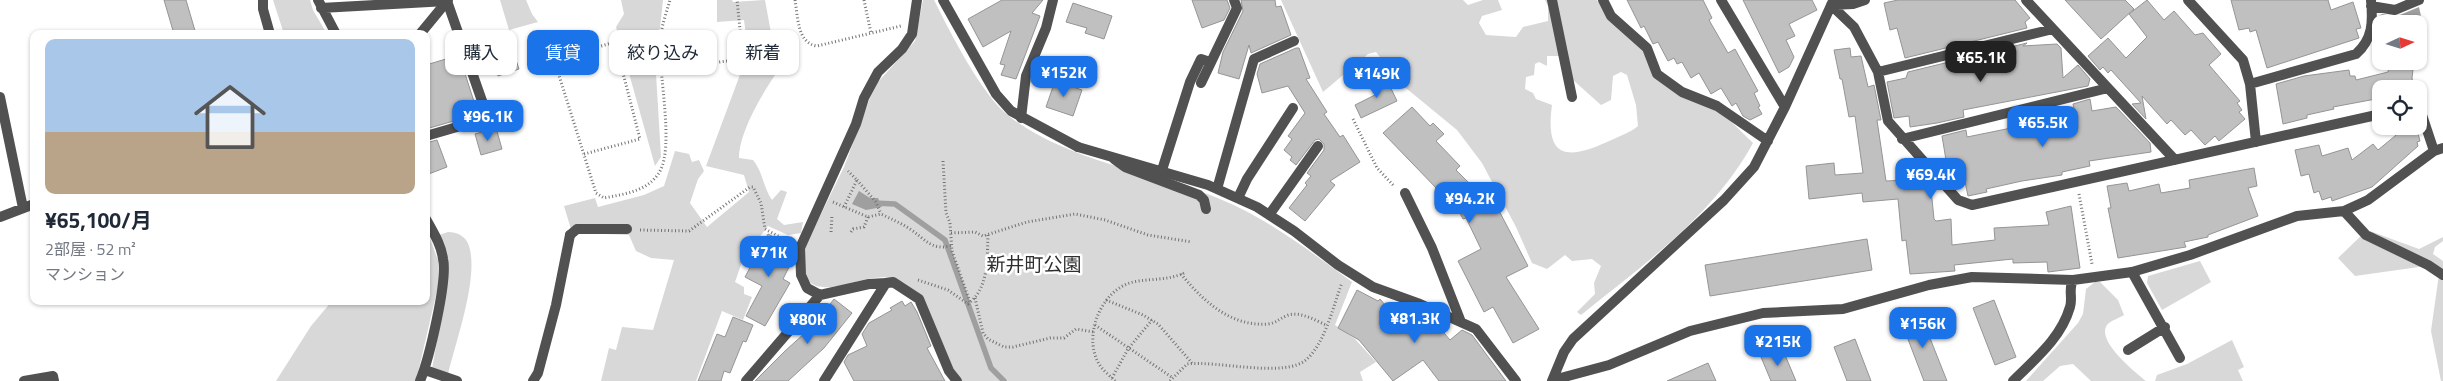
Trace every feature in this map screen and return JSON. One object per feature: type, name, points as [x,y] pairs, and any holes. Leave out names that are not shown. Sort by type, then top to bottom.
[{"type":"street","points":[[263,0],[262,9],[269,30]]},
{"type":"street","points":[[820,295],[807,288],[800,274],[800,248],[878,72],[902,49],[912,34],[918,0]]},
{"type":"street","points":[[943,0],[996,94],[1011,111],[1021,118],[1078,147],[1162,170],[1216,189],[1270,215],[1347,271],[1373,287],[1476,329],[1516,381]]},
{"type":"street","points":[[1021,118],[1026,76],[1046,28],[1053,0]]},
{"type":"street","points":[[1201,83],[1237,8],[1234,0]]},
{"type":"street","points":[[1552,0],[1572,97]]},
{"type":"street","points":[[1603,0],[1612,16],[1647,48],[1657,74],[1682,92],[1717,106],[1768,141]]},
{"type":"street","points":[[1721,0],[1785,107]]},
{"type":"street","points":[[1832,3],[1853,4],[1865,0]]},
{"type":"street","points":[[2026,0],[2175,160]]},
{"type":"street","points":[[2188,0],[2243,60],[2250,84],[2256,142]]},
{"type":"street","points":[[2250,84],[2356,54],[2366,45],[2370,36],[2371,3],[2396,10],[2419,0]]},
{"type":"street","points":[[334,30],[319,4],[448,1]]},
{"type":"street","points":[[423,30],[448,1]]},
{"type":"street","points":[[430,135],[488,118],[448,1]]},
{"type":"street","points":[[1552,381],[1564,352],[1573,339],[1724,200],[1754,167],[1785,107],[1832,3]]},
{"type":"street","points":[[1832,3],[1854,27],[1878,72],[1888,121],[1958,200],[1972,205],[2372,116]]},
{"type":"street","points":[[1878,72],[2053,29]]},
{"type":"street","points":[[1216,189],[1254,59],[1294,41]]},
{"type":"street","points":[[1162,170],[1190,82],[1201,59],[1210,62]]},
{"type":"street","points":[[1902,138],[2108,88]]},
{"type":"street","points":[[0,97],[23,208]]},
{"type":"street","points":[[1238,198],[1247,179],[1293,108]]},
{"type":"street","points":[[1552,381],[1609,365],[1690,331],[1763,313],[1843,309],[1929,285],[1972,277],[2073,280],[2132,272],[2190,255],[2297,216],[2344,211],[2368,200],[2439,150],[2427,124]]},
{"type":"street","points":[[1270,215],[1318,146]]},
{"type":"street","points":[[1114,158],[1125,166],[1199,195],[1204,200],[1206,209]]},
{"type":"street","points":[[1405,193],[1432,248],[1461,322]]},
{"type":"street","points":[[0,217],[30,205]]},
{"type":"street","points":[[2344,211],[2366,235],[2428,265],[2443,275]]},
{"type":"street","points":[[420,381],[425,370],[444,277],[443,259],[436,237],[430,226]]},
{"type":"street","points":[[533,381],[538,372],[556,305],[570,235],[577,229],[627,230]]},
{"type":"street","points":[[2132,272],[2165,328],[2180,358]]},
{"type":"street","points":[[2014,381],[2059,334],[2071,305],[2070,285],[2073,280]]},
{"type":"street","points":[[824,381],[890,282]]},
{"type":"street","points":[[746,381],[820,295],[869,284],[890,282],[919,299],[949,371],[956,381]]},
{"type":"street","points":[[2128,350],[2165,328]]},
{"type":"street","points":[[425,370],[457,381]]},
{"type":"street","points":[[24,381],[53,376],[54,381]]},
{"type":"path","points":[[584,154],[640,139],[615,42],[577,53],[557,69],[596,192],[604,198],[635,192],[650,182],[661,170],[665,149],[660,44],[670,0]]},
{"type":"path","points":[[717,62],[742,59],[737,0]]},
{"type":"path","points":[[795,0],[802,38],[809,45],[817,46],[914,23]]},
{"type":"path","points":[[864,0],[871,33]]},
{"type":"path","points":[[1353,119],[1377,168],[1392,184],[1405,193]]},
{"type":"path","points":[[944,161],[946,213],[950,223],[952,251],[970,302]]},
{"type":"path","points":[[838,164],[871,195],[882,214],[911,230],[929,244],[942,248],[952,245]]},
{"type":"path","points":[[844,207],[857,180]]},
{"type":"path","points":[[627,230],[689,231],[750,186],[753,187],[761,203],[765,230],[800,248]]},
{"type":"path","points":[[2079,193],[2092,260]]},
{"type":"path","points":[[823,198],[868,217],[882,214]]},
{"type":"path","points":[[831,232],[830,220],[836,204]]},
{"type":"path","points":[[951,233],[988,235],[1026,222],[1075,214],[1105,220],[1148,235],[1192,242]]},
{"type":"path","points":[[851,232],[864,227],[868,217]]},
{"type":"path","points":[[890,282],[902,279],[931,283],[948,290],[968,304],[975,298],[987,273],[988,235]]},
{"type":"path","points":[[1170,381],[1187,364],[1192,363],[1259,368],[1296,365],[1307,359],[1320,341],[1347,271]]},
{"type":"path","points":[[1152,320],[1128,349],[1114,380],[1101,367],[1096,355],[1095,318],[1106,300],[1121,287],[1134,282],[1175,278],[1186,272]]},
{"type":"path","points":[[1181,274],[1195,292],[1222,314],[1234,319],[1267,324],[1279,321],[1286,316],[1297,314],[1326,325]]},
{"type":"path","points":[[975,298],[983,333],[988,339],[1004,347],[1013,347],[1050,338],[1064,338],[1076,329],[1094,332]]},
{"type":"path","points":[[1106,300],[1152,320],[1192,363]]},
{"type":"path","points":[[1095,325],[1173,378]]},
{"type":"green space","points":[[273,0],[310,0],[313,10],[325,30],[283,30]]},
{"type":"green space","points":[[500,0],[526,0],[538,22],[509,30]]},
{"type":"green space","points":[[621,0],[663,0],[659,30],[617,30],[616,27],[624,14]]},
{"type":"green space","points":[[717,0],[732,0],[733,2],[765,0],[770,30],[745,30],[744,20],[717,22]]},
{"type":"green space","name":"新井町公園","points":[[923,0],[934,0],[978,79],[999,107],[1010,117],[1033,132],[1082,154],[1185,186],[1248,212],[1284,234],[1352,282],[1335,325],[1355,339],[1376,362],[1360,372],[1363,381],[959,381],[948,361],[921,298],[908,287],[893,279],[880,277],[834,287],[820,287],[810,282],[804,269],[805,247],[844,167],[878,82],[915,41]]},
{"type":"green space","points":[[1281,0],[1463,0],[1468,5],[1483,0],[1498,0],[1502,10],[1482,16],[1479,23],[1486,35],[1516,37],[1523,27],[1548,21],[1548,6],[1545,0],[1597,0],[1605,13],[1642,49],[1654,76],[1717,108],[1753,143],[1737,169],[1698,216],[1652,258],[1581,315],[1577,312],[1595,294],[1594,283],[1601,266],[1592,259],[1572,261],[1565,255],[1547,269],[1532,263],[1516,227],[1482,163],[1457,130],[1401,84],[1376,52],[1368,54],[1323,92]],"holes":[[[1547,56],[1565,56],[1573,80],[1601,105],[1611,100],[1613,76],[1621,72],[1627,75],[1636,105],[1638,126],[1607,142],[1580,152],[1561,150],[1555,145],[1551,122],[1552,105],[1536,99],[1533,93],[1525,89],[1526,77],[1534,75],[1535,64],[1539,62],[1547,66]]]},
{"type":"green space","points":[[629,75],[656,75],[661,157],[655,166]]},
{"type":"green space","points":[[740,75],[775,75],[747,125],[739,158],[753,160],[759,169],[772,200],[781,190],[787,192],[777,219],[784,225],[803,222],[801,233],[788,235],[768,226],[743,259],[735,282],[744,287],[744,294],[752,297],[743,320],[722,311],[696,381],[601,381],[609,348],[616,350],[622,327],[653,330],[674,260],[651,258],[636,251],[629,235],[579,233],[573,236],[564,206],[595,198],[598,207],[644,195],[664,186],[675,151],[689,154],[692,162],[699,160],[704,171],[698,179],[690,203],[707,227],[749,192],[744,175],[706,166]]},
{"type":"green space","points":[[2370,231],[2419,249],[2443,237],[2443,241],[2435,247],[2433,254],[2443,261],[2443,273],[2394,248]]},
{"type":"green space","points":[[448,232],[458,234],[466,240],[471,259],[471,274],[465,309],[448,374],[432,369],[448,278],[439,235]]},
{"type":"green space","points":[[2363,234],[2426,266],[2355,276],[2338,258]]},
{"type":"green space","points":[[430,239],[438,260],[439,282],[416,381],[276,381],[311,326],[329,305],[430,305]]},
{"type":"green space","points":[[2200,261],[2211,282],[2162,310],[2147,283],[2148,276]]},
{"type":"green space","points":[[2439,274],[2443,278],[2443,381],[2441,381],[2431,331]]},
{"type":"green space","points":[[2095,282],[2100,282],[2118,300],[2124,315],[2107,325],[2105,332],[2107,339],[2118,356],[2146,381],[2091,381],[2073,364],[2060,366],[2043,381],[2026,381],[2078,323],[2083,314],[2086,289]]},
{"type":"green space","points":[[2232,340],[2244,367],[2238,370],[2243,381],[2155,381],[2157,375],[2187,364]]},
{"type":"shaded area","points":[[2419,7],[2421,15],[2400,15]]},
{"type":"shaded area","points":[[859,191],[870,198],[878,198],[882,207],[866,210],[852,204]]},
{"type":"building","points":[[164,0],[186,0],[195,30],[173,30]]},
{"type":"building","points":[[1002,0],[1043,0],[1032,13],[1040,16],[1016,79],[1001,75],[1005,65],[1000,64],[1011,31],[983,47],[968,19]]},
{"type":"building","points":[[1192,0],[1227,0],[1230,8],[1224,20],[1202,28]]},
{"type":"building","points":[[1241,0],[1275,0],[1276,7],[1281,6],[1291,35],[1251,53],[1249,45],[1239,79],[1218,73],[1223,52],[1243,11]]},
{"type":"building","points":[[1627,0],[1703,0],[1712,18],[1709,20],[1728,53],[1735,49],[1758,91],[1754,93],[1762,114],[1750,120],[1743,116],[1736,103],[1732,106],[1721,88],[1711,94],[1699,73],[1691,78],[1682,62],[1677,64],[1674,58],[1668,61],[1658,42],[1653,44],[1644,26],[1641,28]]},
{"type":"building","points":[[1743,0],[1812,0],[1817,10],[1789,24],[1795,36],[1786,40],[1794,57],[1789,67],[1779,73]]},
{"type":"building","points":[[1898,0],[2015,0],[2030,18],[2025,22],[2027,28],[1905,58],[1897,28],[1890,30],[1884,3]]},
{"type":"building","points":[[2065,0],[2125,0],[2134,9],[2101,39]]},
{"type":"building","points":[[2147,0],[2164,20],[2174,11],[2195,35],[2203,33],[2221,54],[2209,65],[2240,101],[2237,103],[2242,110],[2239,112],[2245,119],[2219,141],[2215,136],[2205,145],[2191,130],[2185,135],[2171,120],[2167,124],[2142,96],[2146,119],[2132,104],[2141,103],[2111,70],[2108,73],[2103,67],[2100,70],[2088,56],[2108,38],[2126,58],[2147,37],[2129,14]]},
{"type":"building","points":[[2231,0],[2328,0],[2331,10],[2353,2],[2361,28],[2356,29],[2359,38],[2267,68],[2256,30],[2250,32],[2249,28],[2239,30]]},
{"type":"building","points":[[1073,3],[1112,16],[1104,39],[1085,33],[1087,28],[1066,22]]},
{"type":"building","points":[[2027,43],[2023,46],[2057,44],[2061,48],[2063,78],[2078,65],[2090,79],[2088,86],[1963,110],[1964,117],[1937,123],[1910,127],[1909,116],[1894,118],[1887,82],[1906,78],[1908,72]]},
{"type":"building","points":[[1299,48],[1310,78],[1306,79],[1327,112],[1324,114],[1340,137],[1343,135],[1360,162],[1330,181],[1335,185],[1305,221],[1289,208],[1307,185],[1305,183],[1311,176],[1307,173],[1324,150],[1324,144],[1319,139],[1315,140],[1296,165],[1290,160],[1292,157],[1284,150],[1292,139],[1288,136],[1305,113],[1288,86],[1262,93],[1257,74],[1260,64]]},
{"type":"building","points":[[1850,48],[1851,57],[1861,56],[1868,87],[1874,85],[1881,120],[1877,120],[1886,181],[1930,179],[1934,219],[1936,221],[1951,219],[1952,245],[1995,240],[1994,228],[2049,225],[2046,212],[2071,206],[2080,268],[2048,272],[2047,262],[2013,263],[2013,259],[1954,265],[1955,271],[1910,274],[1906,240],[1902,241],[1898,199],[1863,202],[1862,193],[1809,199],[1806,166],[1834,163],[1835,175],[1863,173],[1855,116],[1849,117],[1834,50]]},
{"type":"building","points":[[445,59],[445,75],[465,75],[478,114],[430,128],[430,64]]},
{"type":"building","points":[[2349,70],[2350,76],[2355,76],[2356,80],[2388,72],[2388,70],[2413,70],[2412,80],[2372,80],[2372,100],[2333,107],[2334,109],[2307,115],[2307,118],[2283,124],[2276,84],[2304,76]]},
{"type":"building","points":[[1386,78],[1397,101],[1361,118],[1355,105],[1377,94],[1373,85]]},
{"type":"building","points":[[1055,81],[1082,90],[1073,116],[1046,107]]},
{"type":"building","points":[[2090,99],[2092,111],[2116,107],[2150,143],[2151,152],[2089,161],[2090,166],[2062,172],[2062,175],[1986,189],[1987,192],[1968,196],[1961,163],[1947,166],[1942,136],[1966,130],[1967,137],[2075,115],[2073,104]]},
{"type":"building","points":[[1412,107],[1430,126],[1433,123],[1444,134],[1436,141],[1460,166],[1456,170],[1475,189],[1485,184],[1528,266],[1506,277],[1539,329],[1513,343],[1493,307],[1484,312],[1458,261],[1481,249],[1466,218],[1463,219],[1446,186],[1440,192],[1383,133]]},
{"type":"building","points":[[496,128],[502,149],[481,155],[475,134]]},
{"type":"building","points":[[2396,135],[2418,135],[2420,141],[2417,142],[2418,146],[2372,187],[2332,201],[2331,197],[2322,200],[2319,191],[2314,193],[2309,174],[2301,176],[2295,150],[2319,145],[2322,156],[2348,148],[2352,160],[2373,144],[2378,150]]},
{"type":"building","points":[[437,140],[447,167],[430,173],[430,142]]},
{"type":"building","points":[[2254,168],[2257,186],[2248,188],[2258,216],[2208,235],[2208,237],[2184,242],[2186,247],[2118,258],[2108,208],[2111,208],[2107,186],[2127,183],[2129,191],[2159,184],[2161,193],[2190,188],[2189,180]]},
{"type":"building","points":[[768,234],[789,245],[784,255],[793,259],[783,279],[790,283],[765,326],[746,316],[762,286],[745,277]]},
{"type":"building","points":[[1867,239],[1872,270],[1710,296],[1705,265]]},
{"type":"building","points":[[1357,290],[1378,301],[1380,299],[1396,318],[1407,309],[1423,328],[1432,319],[1450,340],[1462,330],[1472,335],[1506,381],[1439,381],[1423,360],[1393,381],[1359,340],[1338,328]]},
{"type":"building","points":[[834,299],[852,313],[824,348],[788,381],[755,381],[785,351],[806,332],[808,333]]},
{"type":"building","points":[[1994,300],[2016,357],[1995,365],[1973,308]]},
{"type":"building","points":[[902,301],[905,306],[911,302],[917,312],[931,346],[927,348],[945,381],[854,381],[844,362],[848,355],[867,346],[862,334],[869,323],[892,310],[890,308]]},
{"type":"building","points":[[1920,313],[1947,381],[1924,381],[1901,321]]},
{"type":"building","points":[[733,317],[753,325],[746,342],[743,341],[730,373],[724,371],[721,381],[698,381],[717,334],[725,337]]},
{"type":"building","points":[[1855,339],[1871,381],[1847,381],[1834,347]]},
{"type":"building","points":[[1782,348],[1796,381],[1771,381],[1761,357]]},
{"type":"building","points":[[1708,363],[1716,381],[1667,381]]},
{"type":"waterway","points":[[874,203],[895,204],[945,240],[991,368],[1004,381]]}]
